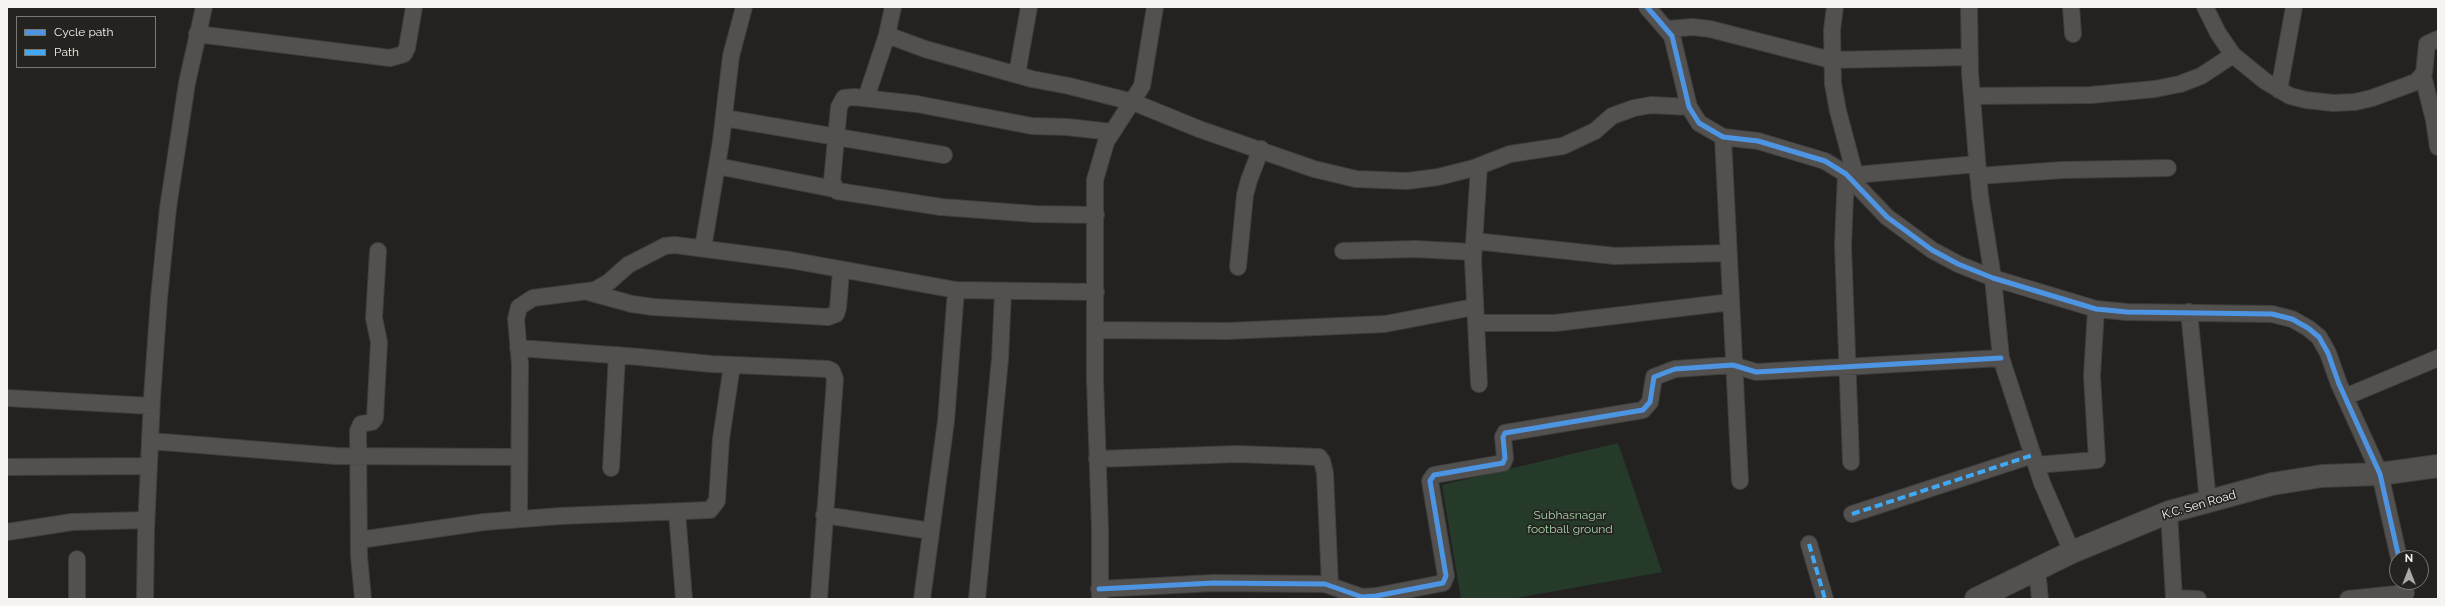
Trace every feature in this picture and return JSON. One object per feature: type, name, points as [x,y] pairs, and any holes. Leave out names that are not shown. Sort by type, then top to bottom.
[{"type":"street","points":[[146,599],[146,520],[151,406],[168,208],[187,83],[204,7]]},
{"type":"street","points":[[197,34],[390,58],[404,54],[407,48],[414,7]]},
{"type":"street","points":[[704,248],[724,118],[731,56],[744,7]]},
{"type":"street","points":[[866,98],[887,35],[893,7]]},
{"type":"street","points":[[1017,74],[1029,7]]},
{"type":"street","points":[[1155,7],[1146,75],[1133,102],[1112,132],[1100,156],[1097,168],[1095,330],[1100,594],[1213,583],[1330,584],[1353,595],[1417,594],[1443,583],[1446,576],[1430,481],[1434,475],[1503,463],[1505,458],[1503,437],[1505,433],[1643,410],[1650,402],[1654,376],[1665,371],[1733,365],[1756,372],[2001,358]]},
{"type":"street","points":[[1647,7],[1668,29],[1680,63],[1689,107],[1699,124],[1723,137],[1758,141],[1824,161],[1853,178],[1887,217],[1932,250],[1958,264],[1993,278],[2096,309],[2127,312],[2272,314],[2292,319],[2308,328],[2319,337],[2328,353],[2345,397],[2380,474],[2397,550]]},
{"type":"street","points":[[1835,7],[1831,60],[1838,110],[1853,178],[1843,245],[1851,462]]},
{"type":"street","points":[[1969,7],[1972,96],[1978,170],[1993,278],[2001,358],[2042,483],[2072,552]]},
{"type":"street","points":[[2071,7],[2073,34]]},
{"type":"street","points":[[2205,7],[2218,33],[2233,55],[2265,82],[2290,96],[2306,100],[2333,103],[2355,102],[2407,86],[2423,76]]},
{"type":"street","points":[[2279,90],[2294,7]]},
{"type":"street","points":[[1668,29],[1692,27],[1710,29],[1831,60],[1970,57]]},
{"type":"street","points":[[887,35],[925,49],[1017,74],[1133,102],[1199,129],[1321,171],[1356,179],[1407,181],[1438,178],[1479,166],[1510,154],[1563,146],[1595,132],[1612,116],[1634,108],[1651,105],[1689,107]]},
{"type":"street","points":[[2438,38],[2430,40],[2425,48],[2423,76],[2434,120],[2438,147]]},
{"type":"street","points":[[1972,96],[2091,95],[2155,89],[2180,84],[2201,76],[2233,55]]},
{"type":"street","points":[[834,189],[832,181],[839,107],[841,102],[847,98],[866,98],[917,104],[1032,126],[1067,126],[1112,132]]},
{"type":"street","points":[[724,118],[836,135],[944,155]]},
{"type":"street","points":[[1723,137],[1733,365],[1740,481]]},
{"type":"street","points":[[1238,267],[1245,195],[1248,180],[1260,149]]},
{"type":"street","points":[[717,166],[878,199],[941,207],[1035,214],[1096,215]]},
{"type":"street","points":[[1479,166],[1474,246],[1475,315],[1479,384]]},
{"type":"street","points":[[1853,178],[1978,170],[2168,168]]},
{"type":"street","points":[[518,519],[519,457],[517,312],[522,304],[533,298],[588,292],[609,282],[628,265],[665,246],[674,245],[704,248],[790,260],[841,271],[956,290],[1003,292],[1096,292]]},
{"type":"street","points":[[1343,251],[1474,246],[1615,256],[1728,253]]},
{"type":"street","points":[[363,599],[359,540],[358,426],[372,422],[375,415],[379,342],[374,318],[378,251]]},
{"type":"street","points":[[588,292],[632,304],[653,307],[828,317],[836,314],[838,308],[841,271]]},
{"type":"street","points":[[922,599],[946,421],[956,290]]},
{"type":"street","points":[[977,599],[1000,359],[1003,292]]},
{"type":"street","points":[[1095,330],[1227,330],[1385,324],[1475,315],[1555,323],[1731,302]]},
{"type":"street","points":[[1852,514],[2034,460],[2097,460],[2092,376],[2096,309]]},
{"type":"street","points":[[2189,312],[2208,502]]},
{"type":"street","points":[[518,348],[732,365],[828,369],[832,371],[835,379],[819,599]]},
{"type":"street","points":[[611,468],[617,355]]},
{"type":"street","points":[[2345,397],[2438,358]]},
{"type":"street","points":[[359,540],[484,522],[518,519],[707,512],[716,505],[723,416],[732,365]]},
{"type":"street","points":[[7,398],[151,406]]},
{"type":"street","points":[[150,441],[358,456],[519,457]]},
{"type":"street","points":[[1097,459],[1237,454],[1319,457],[1322,461],[1325,473],[1330,584]]},
{"type":"street","points":[[7,467],[149,466]]},
{"type":"street","name":"K.C. Sen Road","points":[[1976,599],[2072,552],[2169,512],[2272,484],[2322,476],[2380,474],[2438,466]]},
{"type":"street","points":[[677,512],[684,599]]},
{"type":"street","points":[[2169,512],[2174,599],[2198,599]]},
{"type":"street","points":[[824,515],[931,531]]},
{"type":"street","points":[[7,532],[72,522],[146,520]]},
{"type":"street","points":[[1809,544],[1825,599]]},
{"type":"street","points":[[76,559],[77,599]]},
{"type":"street","points":[[2037,569],[2040,599]]},
{"type":"street","points":[[2348,599],[2406,591]]},
{"type":"green space","name":"Subhasnagar football ground","points":[[1618,443],[1662,572],[1511,599],[1461,599],[1442,485]]},
{"type":"marked path","points":[[1852,514],[2033,455]]},
{"type":"marked path","points":[[1809,544],[1825,599]]},
{"type":"cycle path","points":[[1647,7],[1672,36],[1689,107],[1699,123],[1723,137],[1758,141],[1825,161],[1846,174],[1887,217],[1932,250],[1958,264],[1993,278],[2096,309],[2127,312],[2272,314],[2292,319],[2308,328],[2319,337],[2328,353],[2339,384],[2380,474],[2397,550]]},
{"type":"cycle path","points":[[1099,589],[1213,583],[1325,584],[1362,597],[1376,596],[1443,583],[1446,576],[1430,481],[1434,475],[1503,463],[1505,458],[1503,437],[1505,433],[1643,410],[1650,402],[1654,377],[1675,369],[1733,365],[1756,372],[2001,358]]}]
